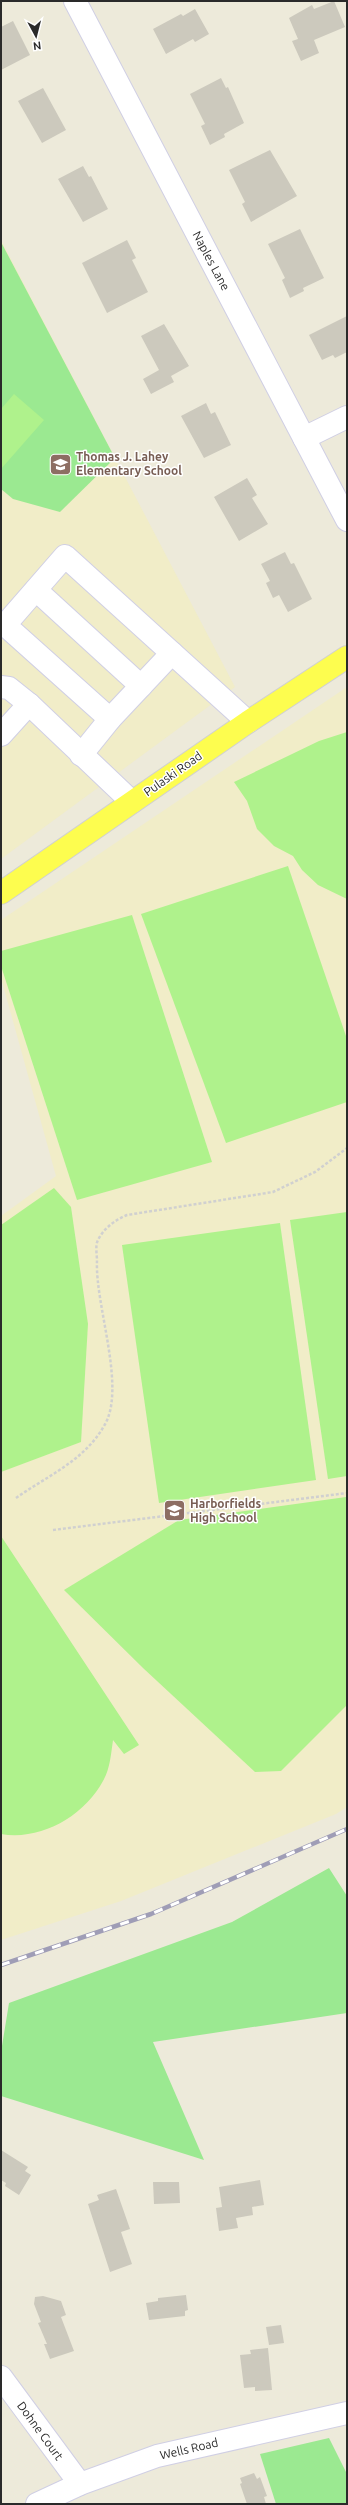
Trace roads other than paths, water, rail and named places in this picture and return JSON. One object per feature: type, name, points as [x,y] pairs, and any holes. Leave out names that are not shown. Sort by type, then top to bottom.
[{"type":"main road","name":"Pulaski Road","points":[[1,893],[248,722],[347,657]]},
{"type":"street","name":"Naples Lane","points":[[81,3],[347,520]]},
{"type":"street","points":[[304,438],[347,417]]},
{"type":"street","points":[[110,719],[5,625],[65,556],[248,722]]},
{"type":"street","points":[[36,590],[141,686]]},
{"type":"street","points":[[81,755],[110,719],[172,653]]},
{"type":"street","points":[[1,688],[8,688],[29,704],[132,802]]},
{"type":"street","points":[[1,735],[29,704]]},
{"type":"street","name":"Dohne Court","points":[[1,2377],[80,2484]]},
{"type":"street","name":"Wells Road","points":[[37,2504],[80,2484],[156,2456],[347,2413]]},
{"type":"railway","points":[[1,1965],[151,1914],[347,1829]]},
{"type":"place","name":"Thomas J. Lahey Elementary School","points":[[60,464]]},
{"type":"place","name":"Harborfields High School","points":[[174,1511]]}]
